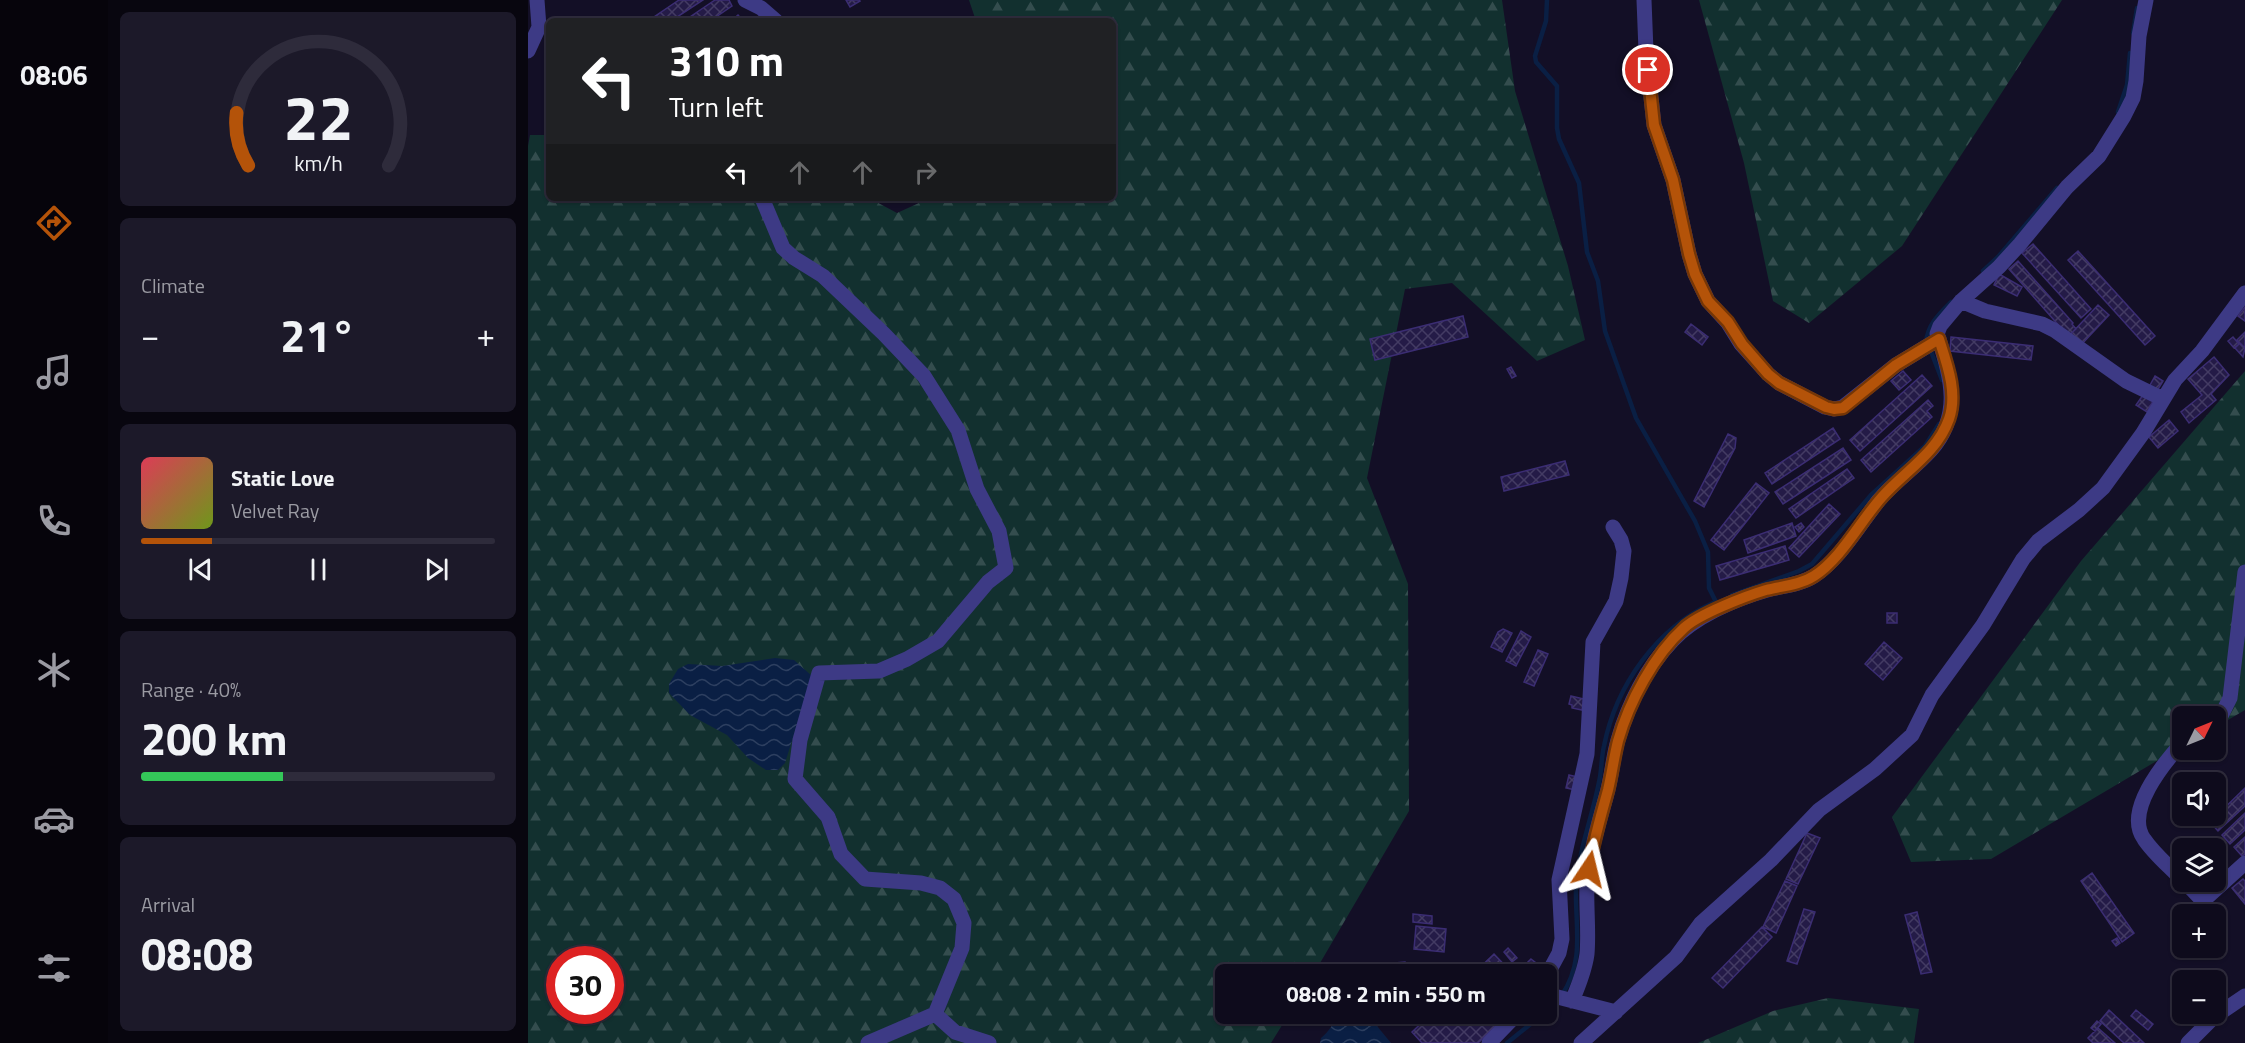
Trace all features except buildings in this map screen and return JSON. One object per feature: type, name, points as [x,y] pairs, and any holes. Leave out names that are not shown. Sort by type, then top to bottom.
[{"type":"street","points":[[528,51],[539,27],[537,0]]},
{"type":"street","points":[[745,0],[761,8],[773,18]]},
{"type":"street","points":[[1644,0],[1646,51],[1654,125],[1673,180],[1695,274],[1708,301],[1728,322],[1742,344],[1779,383],[1834,409],[1843,408],[1896,365],[1931,343],[1940,326],[1961,301],[2006,259],[2067,187],[2099,156],[2133,98],[2139,36],[2146,0]]},
{"type":"street","points":[[763,201],[783,248],[794,258],[823,276],[924,376],[958,430],[977,489],[999,531],[1006,567],[988,582],[938,641],[907,659],[879,671],[819,673],[800,740],[795,779],[828,817],[841,854],[865,879],[921,883],[940,888],[954,899],[964,923],[962,948],[935,1014],[868,1043]]},
{"type":"street","points":[[1581,1043],[1676,957],[1701,923],[1771,860],[1818,810],[1875,769],[1912,735],[1932,695],[1983,625],[2023,559],[2038,541],[2079,510],[2103,488],[2143,433],[2175,380],[2202,351],[2245,293]]},
{"type":"street","points":[[1961,301],[1985,311],[2048,327],[2126,381],[2163,399]]},
{"type":"street","points":[[1553,964],[1559,953],[1562,939],[1559,880],[1572,829],[1602,749],[1641,684],[1669,643],[1685,627],[1698,619],[1765,591],[1814,576],[1856,533],[1882,496],[1932,449],[1942,435],[1950,417],[1953,397],[1949,371],[1931,343]]},
{"type":"street","points":[[1570,1001],[1587,955],[1587,885],[1591,853],[1612,771],[1602,749],[1593,642],[1616,600],[1621,578],[1624,551],[1621,540],[1612,527]]},
{"type":"street","points":[[2226,706],[2230,698],[2245,572]]},
{"type":"street","points":[[2172,756],[2154,778],[2140,810],[2137,825],[2143,839],[2172,869]]},
{"type":"street","points":[[2226,880],[2245,863]]},
{"type":"street","points":[[2194,892],[2203,901],[2213,892]]},
{"type":"street","points":[[2188,1043],[2214,1017],[2245,996]]},
{"type":"street","points":[[1557,997],[1616,1012]]},
{"type":"street","points":[[935,1014],[954,1032],[989,1043]]},
{"type":"street","points":[[1489,1043],[1507,1024]]},
{"type":"green space","points":[[969,0],[1502,0],[1515,91],[1568,266],[1585,340],[1537,361],[1452,283],[1405,289],[1367,478],[1408,584],[1409,811],[1319,964],[1215,964],[1215,1024],[1283,1024],[1271,1043],[528,1043],[528,146],[530,135],[546,135],[546,201],[875,201],[897,213],[923,201],[1116,201],[1116,18],[975,18]]},
{"type":"green space","points":[[1699,0],[2062,0],[1902,246],[1809,323],[1773,301],[1744,163]]},
{"type":"green space","points":[[2245,371],[2245,710],[2226,721],[2226,706],[2172,706],[2172,752],[1991,859],[1911,862],[1892,817],[2081,561]]},
{"type":"green space","points":[[1828,998],[1919,1009],[1914,1043],[1698,1043],[1773,1011]]},
{"type":"water","points":[[775,658],[794,660],[812,676],[785,763],[778,770],[766,770],[748,758],[727,735],[690,715],[669,693],[669,684],[678,669],[688,664],[722,666]]},
{"type":"water","points":[[1333,1024],[1375,1024],[1391,1043],[1320,1043],[1321,1038]]},
{"type":"waterway","points":[[1547,0],[1546,21],[1535,56],[1536,62],[1557,86],[1559,139],[1579,183],[1587,252],[1598,281],[1605,331],[1636,418],[1695,521],[1708,552],[1709,588],[1716,602]]},
{"type":"waterway","points":[[2133,33],[2137,8]]},
{"type":"waterway","points":[[2118,112],[2127,85],[2130,53]]},
{"type":"waterway","points":[[1983,271],[1998,257],[2057,188]]},
{"type":"waterway","points":[[1926,342],[1938,315],[1951,302]]},
{"type":"waterway","points":[[1930,349],[1942,380]]},
{"type":"waterway","points":[[1732,595],[1799,571],[1812,564],[1871,495],[1925,446],[1939,424]]},
{"type":"waterway","points":[[1562,995],[1574,969],[1576,956],[1576,889],[1579,862],[1599,782],[1604,746],[1618,702],[1642,661],[1657,643],[1692,614],[1713,603]]},
{"type":"waterway","points":[[1507,1043],[1531,1024]]},
{"type":"route","points":[[1589,869],[1619,737],[1641,684],[1669,643],[1685,627],[1698,619],[1765,591],[1814,576],[1856,533],[1882,496],[1932,449],[1942,435],[1950,417],[1953,397],[1949,371],[1939,339],[1896,365],[1843,408],[1826,407],[1779,383],[1768,374],[1742,344],[1728,322],[1708,301],[1695,274],[1673,180],[1654,125],[1648,70]]}]
